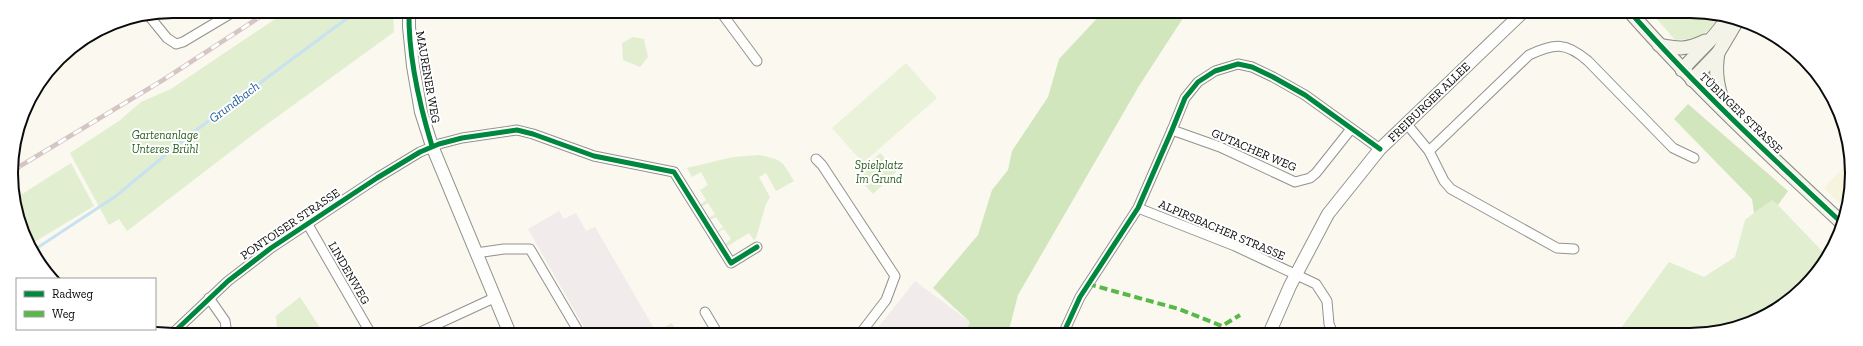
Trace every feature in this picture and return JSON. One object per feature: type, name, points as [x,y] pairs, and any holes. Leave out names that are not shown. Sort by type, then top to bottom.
[{"type":"main road","name":"TÜBINGER STRASSE","points":[[1635,18],[1682,70],[1726,114],[1838,219]]},
{"type":"main road","points":[[1682,70],[1724,22]]},
{"type":"main road","points":[[1692,80],[1718,53],[1735,24]]},
{"type":"main road","points":[[1659,45],[1680,49],[1691,48],[1713,36]]},
{"type":"main road","points":[[1718,53],[1715,68],[1716,81],[1726,114]]},
{"type":"street","points":[[152,19],[167,38],[176,44],[183,42],[223,18]]},
{"type":"street","name":"MAURENER WEG","points":[[409,18],[413,66],[421,112],[432,146],[507,328]]},
{"type":"street","points":[[725,18],[757,61]]},
{"type":"street","name":"FREIBURGER ALLEE","points":[[1272,328],[1297,274],[1328,214],[1380,149],[1509,18]]},
{"type":"street","points":[[1429,150],[1529,55],[1545,48],[1561,46],[1575,50],[1579,53],[1673,148],[1694,158]]},
{"type":"street","points":[[1066,328],[1080,297],[1138,208],[1185,98],[1198,82],[1215,71],[1238,64],[1256,69],[1288,84],[1380,149]]},
{"type":"street","points":[[1406,123],[1429,150],[1444,181],[1451,189],[1557,248],[1574,249]]},
{"type":"street","name":"GUTACHER WEG","points":[[1172,130],[1220,147],[1295,182],[1310,178],[1316,173],[1352,129]]},
{"type":"street","name":"PONTOISER STRASSE","points":[[178,328],[240,270],[307,223],[377,178],[432,146],[462,138],[517,130],[533,134],[594,156],[674,172],[730,263],[757,247]]},
{"type":"street","points":[[816,159],[822,164],[896,276],[886,300],[865,328]]},
{"type":"street","name":"ALPIRSBACHER STRASSE","points":[[1138,208],[1235,246],[1316,284],[1327,301],[1331,328]]},
{"type":"street","name":"LINDENWEG","points":[[307,223],[368,328]]},
{"type":"street","points":[[476,253],[504,249],[530,248],[577,328]]},
{"type":"street","points":[[209,298],[224,321],[226,328]]},
{"type":"street","points":[[429,328],[494,298]]},
{"type":"street","points":[[705,312],[714,328]]},
{"type":"shaded area","points":[[1845,166],[1845,183],[1842,205],[1824,188]]},
{"type":"shaded area","points":[[559,211],[564,219],[576,213],[586,231],[595,227],[654,328],[585,328],[528,229]]},
{"type":"shaded area","points":[[915,281],[970,322],[967,328],[878,328]]},
{"type":"green space","name":"Gartenanlage Unteres Brühl","points":[[277,18],[393,18],[394,32],[259,130],[127,231],[119,219],[109,225],[70,153],[119,121],[141,102],[171,89]]},
{"type":"green space","points":[[1097,18],[1183,18],[1139,86],[1018,295],[1010,328],[967,328],[970,322],[933,288],[978,235],[992,190],[1008,170],[1012,151],[1048,97],[1059,59]]},
{"type":"green space","points":[[1656,18],[1700,18],[1716,20],[1711,28],[1701,35],[1689,39],[1675,40]]},
{"type":"green space","points":[[633,37],[644,39],[648,57],[640,67],[623,60],[622,43]]},
{"type":"green space","points":[[906,63],[937,98],[863,163],[832,128]]},
{"type":"green space","points":[[1688,104],[1788,191],[1778,205],[1772,200],[1754,213],[1752,199],[1674,119]]},
{"type":"green space","name":"Spielplatz Im Grund","points":[[880,153],[897,171],[873,194],[865,185],[869,180],[861,172]]},
{"type":"green space","points":[[760,155],[773,158],[781,162],[794,181],[776,191],[766,173],[759,177],[770,197],[766,204],[756,238],[754,240],[749,233],[726,247],[724,245],[731,239],[724,229],[717,233],[716,232],[723,227],[716,217],[709,220],[709,218],[715,214],[708,203],[701,207],[700,205],[706,200],[700,190],[708,185],[701,172],[692,177],[687,168],[733,157]]},
{"type":"green space","points":[[71,163],[94,206],[34,242],[26,223],[20,196]]},
{"type":"green space","points":[[1772,199],[1823,252],[1807,275],[1792,290],[1768,307],[1740,320],[1700,328],[1621,328],[1669,262],[1704,277],[1735,257],[1745,220]]},
{"type":"green space","points":[[300,297],[320,328],[277,328],[276,316]]},
{"type":"green space","points":[[672,323],[674,328],[663,328]]},
{"type":"waterway","name":"Grundbach","points":[[38,248],[116,196],[187,137],[348,18]]},
{"type":"railway","points":[[18,167],[163,80],[258,18]]},
{"type":"marked path","points":[[1088,284],[1179,309],[1222,326],[1240,315]]},
{"type":"cycle path","points":[[409,18],[410,45],[415,80],[432,146]]},
{"type":"cycle path","points":[[1635,18],[1707,94],[1838,219]]},
{"type":"cycle path","points":[[1066,328],[1080,297],[1138,208],[1185,98],[1198,82],[1215,71],[1238,64],[1252,67],[1305,95],[1380,149]]},
{"type":"cycle path","points":[[178,328],[228,281],[271,248],[377,178],[420,152],[439,144],[462,138],[517,130],[533,134],[594,156],[674,172],[731,263],[757,247]]}]
